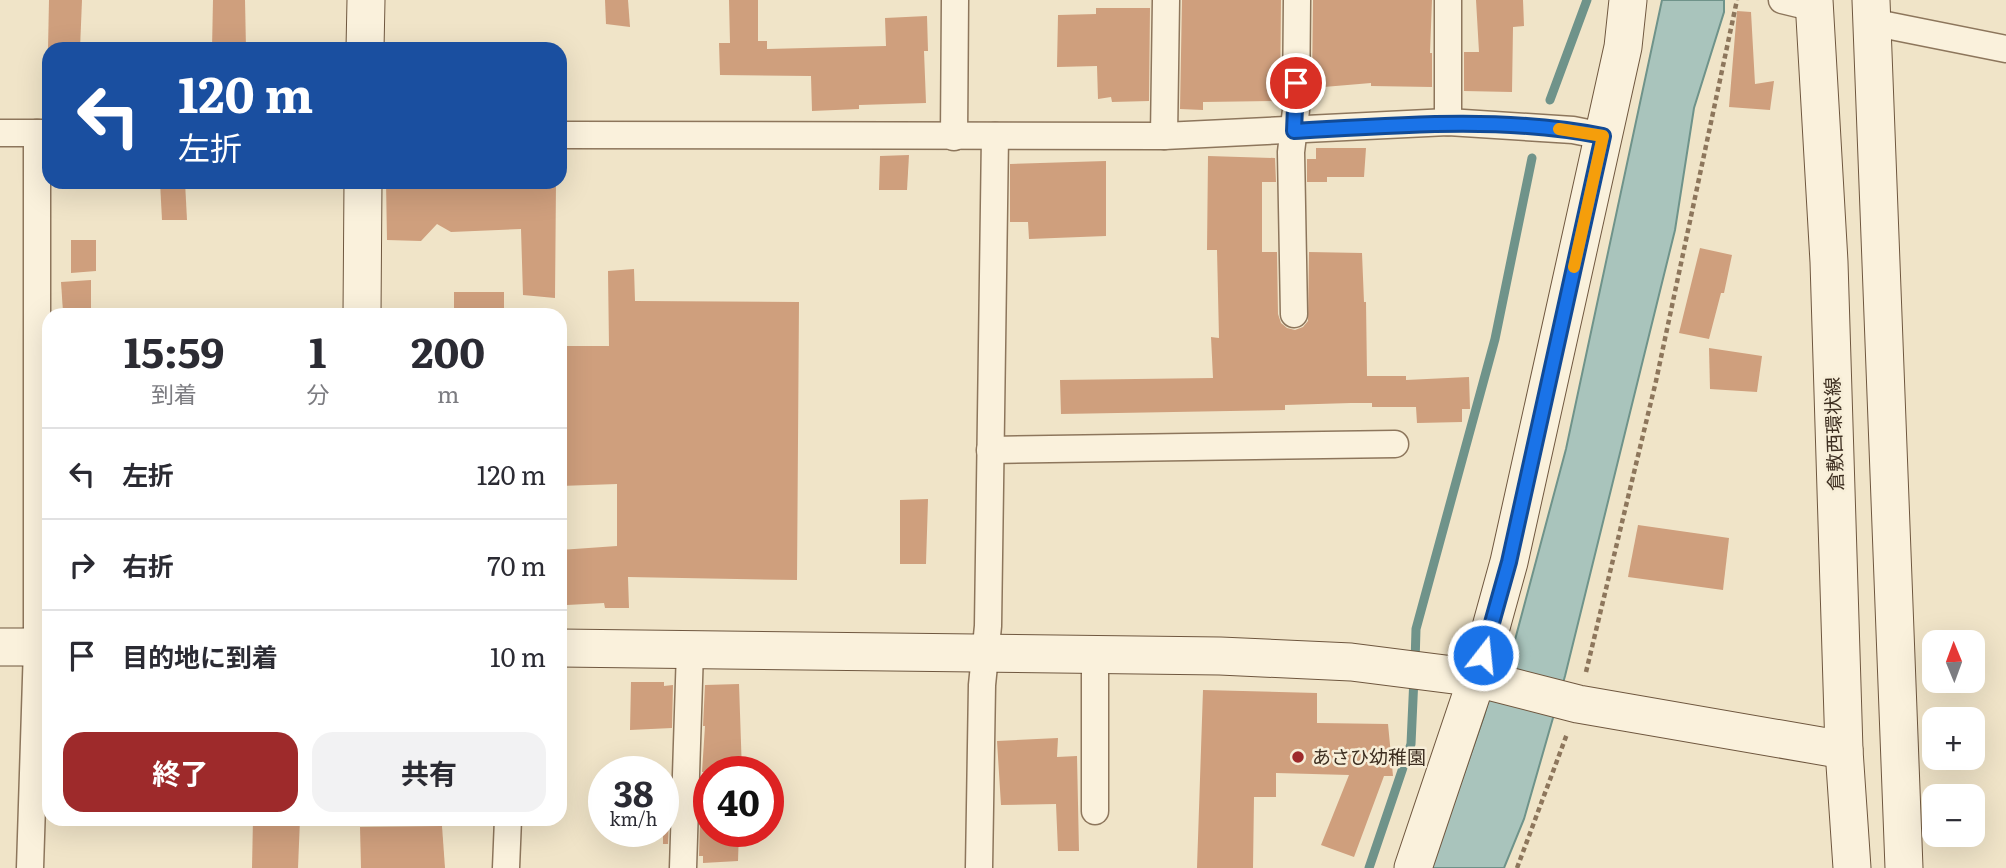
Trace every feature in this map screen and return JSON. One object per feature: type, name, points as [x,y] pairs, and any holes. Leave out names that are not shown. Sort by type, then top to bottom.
[{"type":"street","points":[[365,42],[366,0]]},
{"type":"street","points":[[954,138],[955,0]]},
{"type":"street","points":[[1164,136],[1166,0]]},
{"type":"street","points":[[1294,314],[1291,152],[1294,131],[1297,0]]},
{"type":"street","points":[[1448,0],[1448,122]]},
{"type":"street","points":[[1413,868],[1484,680],[1623,47],[1628,0]]},
{"type":"street","name":"倉敷西環状線","points":[[1804,3],[1829,262],[1844,750],[1852,868]]},
{"type":"street","points":[[1904,868],[1871,11],[2006,49]]},
{"type":"street","points":[[567,135],[954,138],[1164,136],[1448,122],[1573,130],[1603,136]]},
{"type":"street","points":[[0,133],[42,133]]},
{"type":"street","points":[[979,868],[982,684],[988,626],[995,136]]},
{"type":"street","points":[[43,189],[43,308]]},
{"type":"street","points":[[362,308],[363,189]]},
{"type":"street","points":[[990,450],[1395,444]]},
{"type":"street","points":[[0,647],[42,647]]},
{"type":"street","points":[[567,648],[1233,656],[1351,662],[1484,680],[1571,703],[1844,750]]},
{"type":"street","points":[[684,868],[690,650]]},
{"type":"street","points":[[1095,656],[1095,811]]},
{"type":"street","points":[[30,868],[42,664]]},
{"type":"street","points":[[506,868],[508,826]]},
{"type":"path","points":[[1517,868],[1571,703],[1656,381],[1738,0]]},
{"type":"water","points":[[1662,0],[1724,0],[1724,12],[1694,108],[1675,230],[1565,676],[1524,819],[1504,868],[1431,868],[1484,716],[1502,652],[1512,651],[1566,449]]},
{"type":"building","points":[[49,0],[82,0],[80,42],[48,42]]},
{"type":"building","points":[[213,0],[245,0],[246,42],[212,42]]},
{"type":"building","points":[[605,0],[628,0],[630,27],[606,24]]},
{"type":"building","points":[[729,0],[758,0],[758,41],[767,41],[767,49],[886,46],[885,18],[927,16],[928,51],[924,51],[926,103],[859,105],[859,109],[812,111],[811,76],[720,75],[719,43],[730,43]]},
{"type":"building","points":[[1182,0],[1281,0],[1280,101],[1203,102],[1203,110],[1180,109]]},
{"type":"building","points":[[1313,0],[1432,0],[1432,87],[1371,86],[1371,83],[1312,88]]},
{"type":"building","points":[[1476,0],[1523,0],[1524,26],[1513,27],[1512,92],[1464,91],[1464,52],[1479,52]]},
{"type":"building","points":[[1096,8],[1150,8],[1149,101],[1112,102],[1111,97],[1098,99],[1097,66],[1057,67],[1058,15],[1096,14]]},
{"type":"building","points":[[1737,11],[1751,12],[1755,84],[1774,81],[1770,110],[1729,107]]},
{"type":"building","points":[[1316,148],[1366,148],[1364,177],[1327,177],[1327,182],[1307,182],[1307,159],[1316,159]]},
{"type":"building","points":[[909,155],[907,190],[879,190],[880,156]]},
{"type":"building","points":[[1208,156],[1275,158],[1276,182],[1262,182],[1262,252],[1277,252],[1278,314],[1281,323],[1295,330],[1308,321],[1309,252],[1362,253],[1367,376],[1406,376],[1406,380],[1469,377],[1470,409],[1462,409],[1462,422],[1417,423],[1416,407],[1372,407],[1372,403],[1285,405],[1285,410],[1061,414],[1060,380],[1213,378],[1211,337],[1219,338],[1217,250],[1207,250]]},
{"type":"building","points":[[1106,161],[1106,236],[1029,239],[1028,222],[1010,222],[1010,164]]},
{"type":"building","points":[[160,189],[185,189],[187,220],[162,220]]},
{"type":"building","points":[[386,189],[556,189],[555,298],[523,295],[521,229],[451,232],[437,224],[421,241],[387,240]]},
{"type":"building","points":[[71,240],[96,240],[96,271],[71,273]]},
{"type":"building","points":[[1700,248],[1732,255],[1724,293],[1721,293],[1709,339],[1679,333]]},
{"type":"building","points":[[634,269],[635,301],[799,302],[797,580],[628,577],[629,608],[605,608],[604,603],[567,605],[567,550],[617,546],[617,484],[567,486],[567,346],[609,346],[608,271]]},
{"type":"building","points":[[91,280],[91,308],[63,308],[61,282]]},
{"type":"building","points":[[454,292],[504,292],[504,308],[454,308]]},
{"type":"building","points":[[1709,348],[1762,356],[1757,392],[1710,389]]},
{"type":"building","points":[[928,499],[926,564],[900,564],[900,500]]},
{"type":"building","points":[[1638,525],[1729,538],[1723,590],[1628,577]]},
{"type":"building","points":[[631,682],[664,682],[664,686],[673,685],[672,728],[630,730]]},
{"type":"building","points":[[739,684],[741,756],[703,756],[705,685]]},
{"type":"building","name":"あさひ幼稚園","points":[[1203,690],[1317,693],[1317,723],[1388,724],[1393,776],[1384,776],[1354,857],[1321,845],[1349,775],[1276,773],[1276,797],[1254,797],[1253,868],[1197,868]]},
{"type":"building","points":[[1058,738],[1057,757],[1077,756],[1079,851],[1058,851],[1056,804],[1001,805],[997,741]]},
{"type":"building","points":[[253,826],[300,826],[298,868],[252,868]]},
{"type":"building","points":[[442,826],[445,868],[361,868],[360,827]]},
{"type":"building","points":[[699,847],[738,847],[738,861],[703,863],[703,856],[699,856]]},
{"type":"waterway","points":[[1550,100],[1587,0]]},
{"type":"waterway","points":[[1415,663],[1416,629],[1495,339],[1532,158]]},
{"type":"waterway","points":[[1369,868],[1411,744],[1414,677]]},
{"type":"slow traffic","points":[[1559,129],[1603,136],[1574,267]]},
{"type":"place","name":"あさひ幼稚園","points":[[1298,757]]},
{"type":"route","points":[[1296,83],[1294,131],[1448,122],[1573,130],[1603,136],[1509,562],[1483,655]]}]
